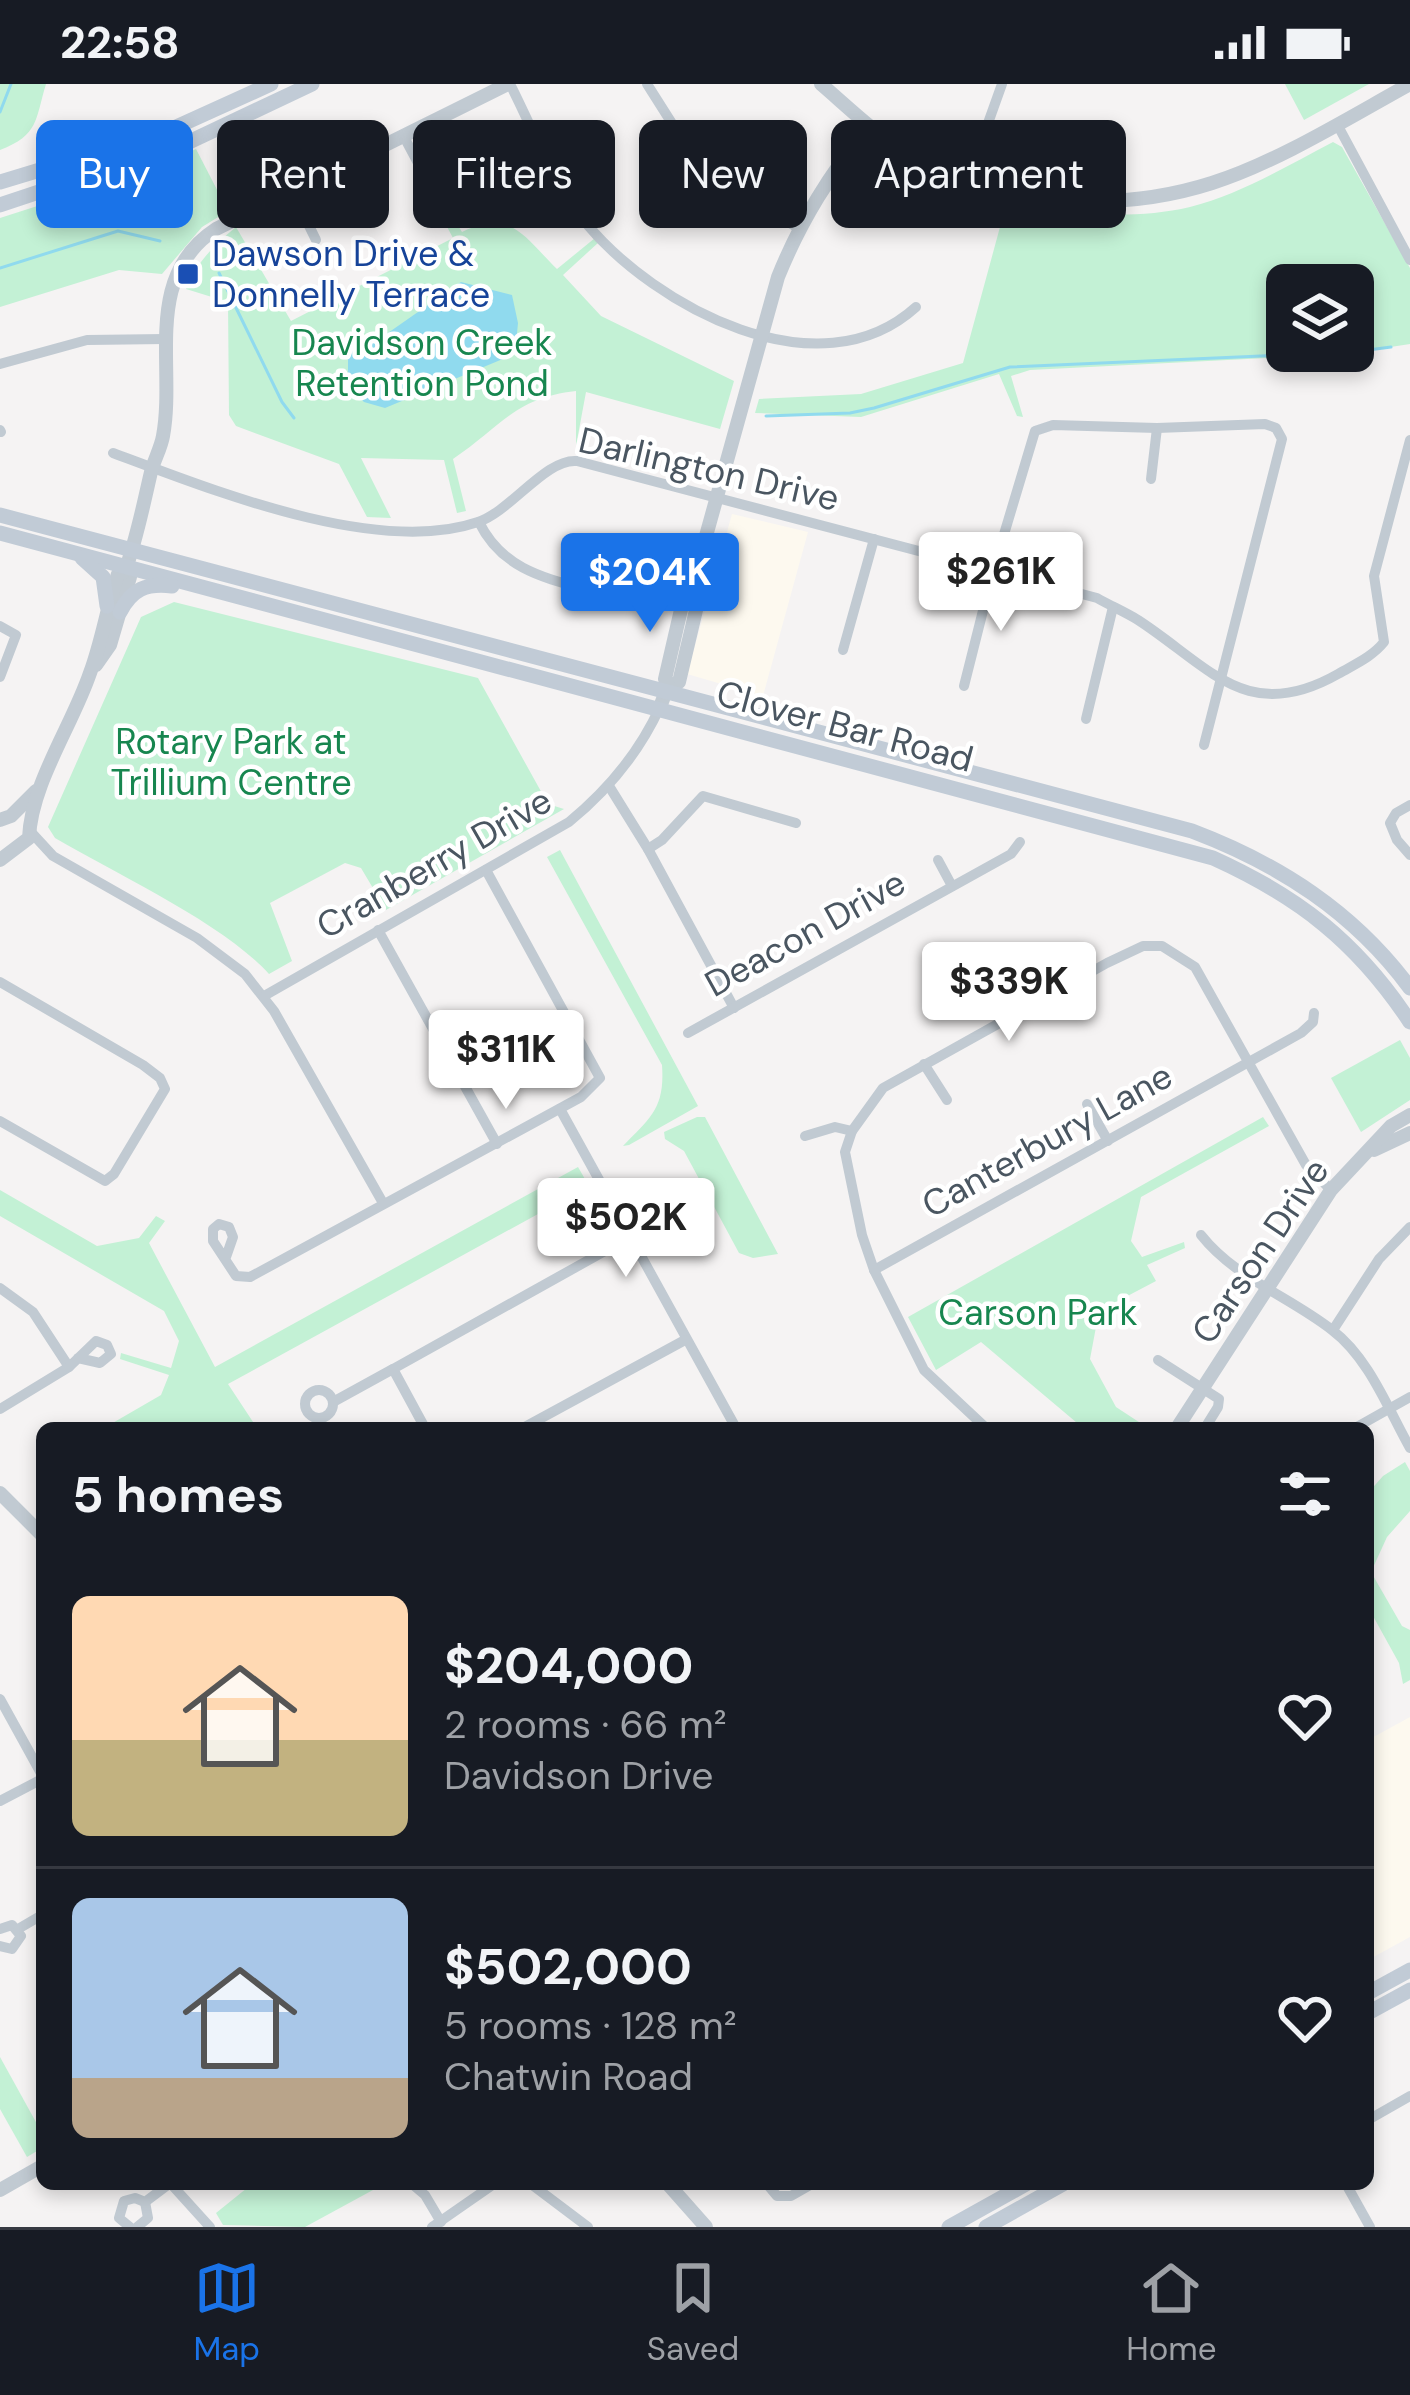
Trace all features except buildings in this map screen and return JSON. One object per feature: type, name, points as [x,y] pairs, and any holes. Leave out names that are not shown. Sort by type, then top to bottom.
[{"type":"main road","points":[[0,182],[165,132],[271,84]]},
{"type":"main road","points":[[0,205],[189,142],[312,84]]},
{"type":"main road","name":"Clover Bar Road","points":[[0,515],[664,695],[1151,820],[1231,846],[1309,890],[1363,933],[1410,988]]},
{"type":"main road","name":"Clover Bar Road","points":[[0,533],[228,596],[664,695],[1213,858],[1283,892],[1338,934],[1385,984],[1410,1022]]},
{"type":"main road","points":[[75,553],[104,577],[114,609],[128,596],[154,585],[228,596]]},
{"type":"main road","points":[[1374,1990],[1410,1970]]},
{"type":"main road","points":[[1374,2010],[1410,1990]]},
{"type":"main road","points":[[949,2227],[1015,2190]]},
{"type":"main road","points":[[986,2227],[1052,2190]]},
{"type":"street","points":[[389,142],[509,84],[572,203],[618,259],[686,303],[758,337],[825,346],[892,328],[916,307]]},
{"type":"street","points":[[647,84],[671,120]]},
{"type":"street","points":[[821,84],[862,120]]},
{"type":"street","points":[[989,120],[1002,84]]},
{"type":"street","points":[[1126,200],[1213,183],[1410,84]]},
{"type":"street","points":[[1337,124],[1410,260]]},
{"type":"street","points":[[403,135],[413,154]]},
{"type":"street","points":[[807,212],[831,172]]},
{"type":"street","points":[[7,851],[27,842],[39,788],[92,670],[110,645],[114,609],[130,577],[126,569],[163,436],[171,290],[194,248],[218,228]]},
{"type":"street","points":[[310,228],[316,240]]},
{"type":"street","points":[[664,695],[679,682],[698,606],[691,590],[758,337],[798,228]]},
{"type":"street","points":[[0,364],[87,340],[165,339]]},
{"type":"street","points":[[964,686],[1035,431],[1053,425],[1265,424],[1276,428],[1282,439],[1204,745]]},
{"type":"street","points":[[1150,479],[1157,428]]},
{"type":"street","name":"Darlington Drive","points":[[113,453],[330,524],[391,532],[479,522],[563,460],[577,460],[1097,598],[1137,619],[1220,681],[1266,693],[1313,688],[1375,653],[1384,642],[1374,576],[1410,440]]},
{"type":"street","points":[[479,522],[489,543],[511,563],[610,596]]},
{"type":"street","points":[[843,650],[874,539]]},
{"type":"street","points":[[1087,718],[1114,607]]},
{"type":"street","points":[[0,626],[16,635],[0,677]]},
{"type":"street","name":"Cranberry Drive","points":[[264,996],[569,822],[627,764],[664,695]]},
{"type":"street","points":[[609,786],[734,1007]]},
{"type":"street","points":[[4,817],[39,788]]},
{"type":"street","points":[[648,849],[662,841],[703,796],[796,823]]},
{"type":"street","points":[[1410,805],[1390,823],[1397,841],[1410,855]]},
{"type":"street","points":[[4,817],[20,818],[53,856],[209,946],[245,974],[264,996],[382,1203]]},
{"type":"street","name":"Deacon Drive","points":[[688,1033],[1011,854],[1020,842]]},
{"type":"street","points":[[7,851],[53,856]]},
{"type":"street","name":"Deacon Drive","points":[[938,860],[952,886]]},
{"type":"street","points":[[226,1257],[236,1276],[250,1277],[497,1144],[581,1096],[600,1078],[485,870]]},
{"type":"street","points":[[378,930],[497,1144]]},
{"type":"street","points":[[980,1422],[924,1370],[874,1270],[862,1235],[845,1152],[853,1131],[883,1088],[1107,963],[1143,946],[1162,946],[1195,967],[1306,1165],[1331,1190]]},
{"type":"street","points":[[0,982],[142,1065],[160,1078],[165,1089],[114,1174],[105,1181],[0,1121]]},
{"type":"street","name":"Canterbury Lane","points":[[874,1270],[1301,1033],[1314,1013]]},
{"type":"street","points":[[924,1064],[947,1100]]},
{"type":"street","points":[[1087,1104],[1108,1141]]},
{"type":"street","points":[[560,1108],[733,1422]]},
{"type":"street","name":"Carson Drive","points":[[1181,1422],[1331,1190],[1391,1126],[1410,1115]]},
{"type":"street","points":[[805,1136],[835,1127],[853,1131]]},
{"type":"street","name":"Carson Drive","points":[[1369,1151],[1410,1133]]},
{"type":"street","points":[[1333,1330],[1378,1258],[1410,1227]]},
{"type":"street","points":[[1201,1235],[1221,1257],[1333,1330],[1359,1359],[1410,1448]]},
{"type":"street","points":[[333,1402],[630,1237]]},
{"type":"street","points":[[0,1288],[33,1312],[74,1363],[0,1409]]},
{"type":"street","points":[[534,1422],[685,1340]]},
{"type":"street","name":"Carson Drive","points":[[1158,1360],[1204,1387]]},
{"type":"street","points":[[393,1369],[422,1422]]},
{"type":"street","points":[[1204,1387],[1220,1403],[1209,1422]]},
{"type":"street","points":[[1365,1422],[1410,1397]]},
{"type":"street","points":[[0,1493],[36,1529]]},
{"type":"street","points":[[0,1699],[36,1766]]},
{"type":"street","points":[[0,1802],[36,1781]]},
{"type":"street","points":[[18,1929],[36,1918]]},
{"type":"street","points":[[0,1929],[8,1925],[18,1929]]},
{"type":"street","points":[[0,1946],[16,1947],[18,1929]]},
{"type":"street","points":[[1374,2117],[1410,2096]]},
{"type":"street","points":[[0,2190],[36,2169]]},
{"type":"street","points":[[145,2203],[162,2190]]},
{"type":"street","points":[[176,2190],[210,2227]]},
{"type":"street","points":[[419,2190],[437,2224],[485,2190]]},
{"type":"street","points":[[540,2190],[589,2227]]},
{"type":"street","points":[[673,2190],[706,2227]]},
{"type":"street","points":[[772,2190],[777,2196],[791,2196],[802,2190]]},
{"type":"street","points":[[1349,2190],[1370,2227]]},
{"type":"street","points":[[130,2198],[145,2203],[148,2218],[134,2227],[119,2218],[121,2205],[130,2198]]},
{"type":"street","points":[[686,2206],[694,2227]]},
{"type":"shaded area","points":[[732,514],[808,532],[763,696],[687,674]]},
{"type":"shaded area","points":[[1410,1717],[1410,1937],[1374,1957],[1374,1737]]},
{"type":"green space","points":[[0,84],[46,84],[29,132],[0,150]]},
{"type":"green space","points":[[1285,84],[1369,84],[1304,120]]},
{"type":"green space","points":[[1333,142],[1342,147],[1410,268],[1410,344],[1374,350],[1374,264],[1266,264],[1266,358],[1030,370],[1011,376],[1023,417],[1017,416],[999,374],[861,417],[755,413],[759,399],[861,394],[963,363],[1000,228],[1126,228],[1126,214],[1190,207],[1263,179]]},
{"type":"green space","points":[[193,150],[217,190],[217,218],[202,227],[162,274],[119,270],[0,307],[0,218],[36,206],[36,228],[193,228]]},
{"type":"green space","name":"Davidson Creek Retention Pond","points":[[235,228],[291,321],[453,238],[448,228],[462,232],[513,228],[557,269],[595,238],[599,242],[563,275],[601,316],[734,381],[720,429],[586,392],[576,446],[576,391],[555,395],[522,407],[453,459],[466,511],[457,513],[444,460],[361,458],[391,518],[367,517],[339,464],[236,426],[229,415],[228,302],[186,289],[207,255]]},
{"type":"green space","name":"Rotary Park at Trillium Centre","points":[[174,602],[478,678],[548,804],[564,809],[386,910],[361,868],[345,863],[270,903],[292,961],[269,974],[225,936],[55,838],[48,827],[141,617]]},
{"type":"green space","points":[[560,850],[698,1106],[629,1145],[623,1146],[658,1102],[662,1065],[547,857]]},
{"type":"green space","points":[[1400,1040],[1410,1058],[1410,1100],[1361,1132],[1331,1078]]},
{"type":"green space","points":[[705,1117],[778,1254],[753,1258],[739,1253],[684,1151],[665,1139],[664,1132]]},
{"type":"green space","name":"Carson Park","points":[[1263,1117],[1269,1126],[1141,1197],[1131,1241],[1142,1257],[1184,1242],[1185,1248],[1147,1265],[1156,1281],[1118,1301],[1096,1327],[1090,1359],[1116,1407],[1139,1422],[1076,1422],[981,1342],[936,1370],[908,1317]]},
{"type":"green space","points":[[578,1167],[589,1186],[228,1384],[253,1422],[114,1422],[161,1395],[169,1375],[120,1359],[121,1353],[171,1368],[179,1341],[164,1311],[0,1216],[0,1190],[97,1246],[139,1238],[156,1216],[165,1221],[149,1243],[215,1367]]},
{"type":"green space","points":[[1405,1462],[1410,1471],[1410,1511],[1387,1537],[1374,1565],[1374,1486]]},
{"type":"green space","points":[[1374,1577],[1402,1626],[1410,1630],[1410,1680],[1403,1684],[1399,1663],[1374,1618]]},
{"type":"green space","points":[[0,2057],[36,2122],[36,2152],[27,2157],[0,2109]]},
{"type":"green space","points":[[245,2190],[373,2190],[305,2227],[223,2225],[216,2213]]},
{"type":"water","points":[[461,282],[512,295],[518,323],[515,354],[385,408],[364,402],[348,386],[348,351],[385,335]]},
{"type":"waterway","points":[[0,112],[11,84]]},
{"type":"waterway","points":[[0,268],[118,231],[160,241]]},
{"type":"waterway","points":[[219,273],[294,418]]},
{"type":"waterway","points":[[766,416],[850,413],[1010,367],[1391,347]]},
{"type":"place","name":"Dawson Drive & Donnelly Terrace","points":[[188,274]]}]
